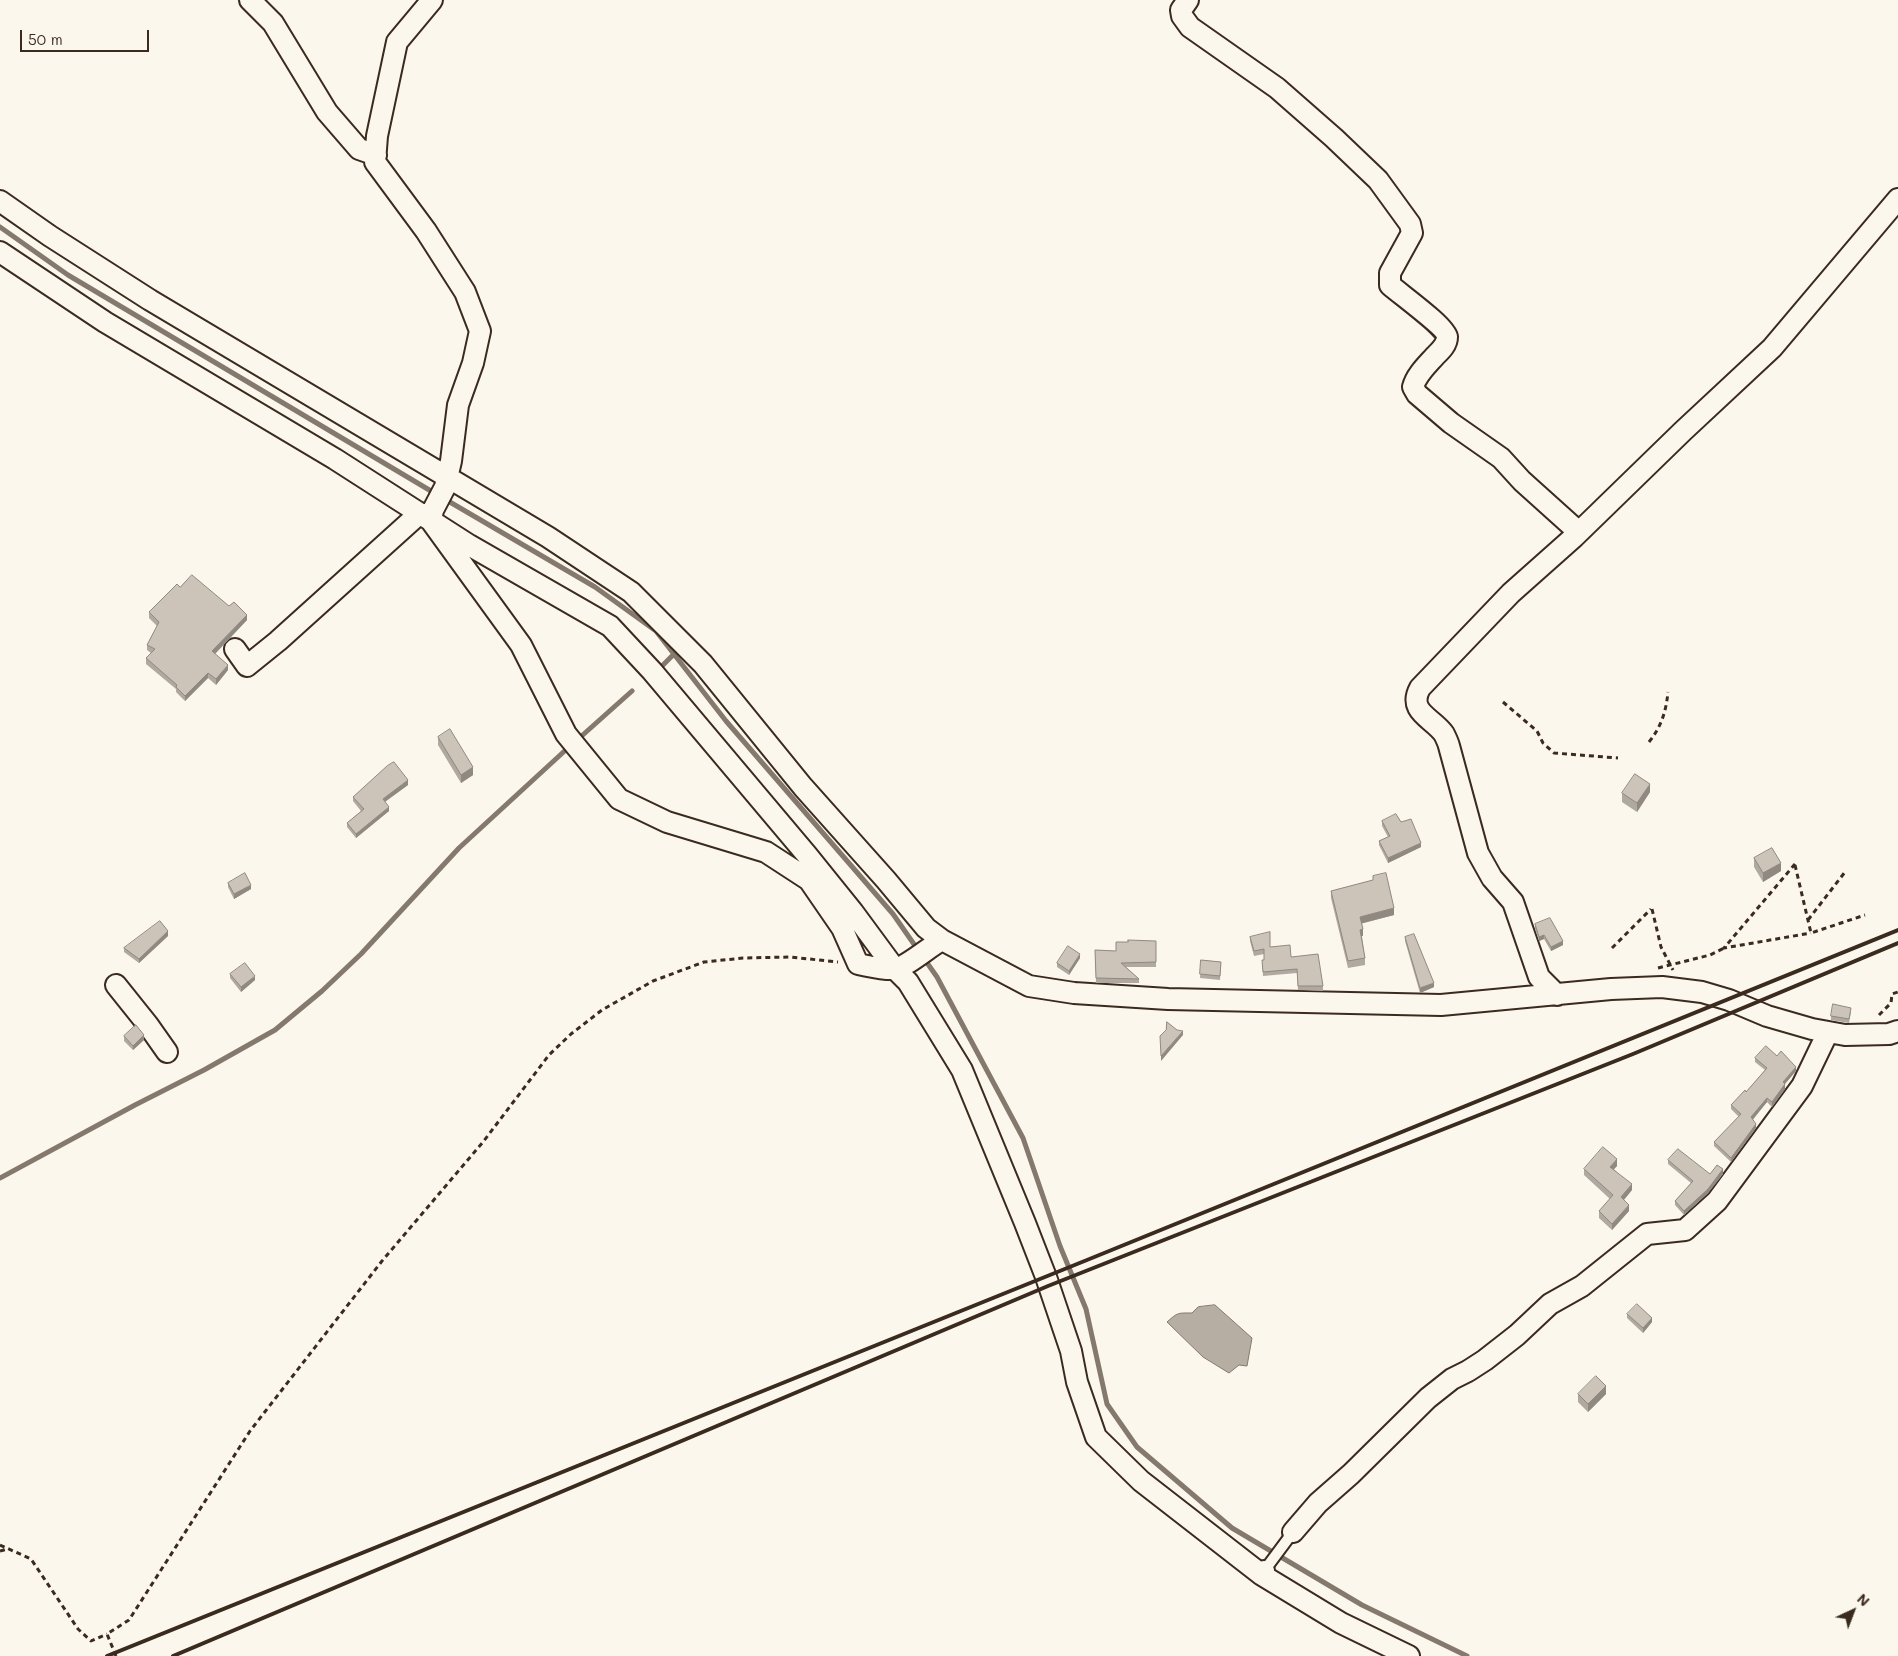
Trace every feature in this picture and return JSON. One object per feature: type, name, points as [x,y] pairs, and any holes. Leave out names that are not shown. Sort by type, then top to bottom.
[{"type":"street","points":[[250,0],[273,23],[327,112],[358,149],[376,155]]},
{"type":"street","points":[[235,649],[248,666],[428,514],[447,482],[458,405],[473,363],[480,331],[465,292],[426,231],[375,162],[377,136],[397,42],[432,0]]},
{"type":"street","points":[[1188,0],[1180,10],[1190,27],[1254,70],[1304,110],[1378,180],[1410,224],[1412,233],[1390,273],[1390,284],[1445,330],[1447,337],[1444,347],[1418,375],[1413,387],[1417,394],[1451,422],[1500,458],[1522,481],[1572,526],[1575,532],[1574,537]]},
{"type":"street","points":[[1557,995],[1539,976],[1513,902],[1492,878],[1478,853],[1449,746],[1444,735],[1419,710],[1416,703],[1416,694],[1490,614],[1539,567],[1574,537],[1772,348],[1898,199]]},
{"type":"street","points":[[0,201],[50,236],[150,300],[447,482],[548,537],[632,592],[703,664],[803,787],[886,880],[936,943],[1029,986],[1074,993],[1168,999],[1441,1005],[1612,989],[1662,987],[1702,992],[1729,1000],[1767,1016],[1828,1032],[1845,1035],[1889,1034],[1898,1031]]},
{"type":"street","points":[[0,252],[105,322],[428,514],[468,545],[610,626],[652,671],[901,967],[908,982],[962,1070],[1026,1223],[1071,1351],[1077,1382],[1096,1437],[1141,1481],[1263,1573],[1341,1623],[1408,1656]]},
{"type":"street","points":[[428,514],[521,645],[566,734],[619,800],[667,822],[766,852],[809,880],[842,928],[858,964],[901,967],[936,943]]},
{"type":"street","points":[[116,985],[167,1052]]},
{"type":"street","points":[[1293,1532],[1318,1503],[1351,1474],[1428,1398],[1452,1380],[1485,1360],[1517,1335],[1550,1304],[1582,1286],[1647,1234],[1685,1230],[1717,1201],[1802,1086],[1828,1032]]},
{"type":"lane","points":[[1263,1573],[1293,1532]]},
{"type":"path","points":[[1649,742],[1658,731],[1666,711],[1668,692]]},
{"type":"path","points":[[1504,702],[1537,731],[1543,743],[1554,753],[1618,758]]},
{"type":"path","points":[[1810,933],[1795,864],[1724,948],[1810,933],[1865,915]]},
{"type":"path","points":[[1808,920],[1845,872]]},
{"type":"path","points":[[1612,948],[1652,909],[1662,947],[1679,989]]},
{"type":"path","points":[[0,1545],[30,1559],[78,1629],[91,1641],[107,1634],[129,1620],[250,1431],[382,1261],[483,1142],[548,1055],[571,1034],[602,1010],[653,980],[704,962],[743,958],[790,958],[858,964]]},
{"type":"path","points":[[1860,1034],[1891,1003],[1892,994],[1898,992]]},
{"type":"path","points":[[0,1551],[9,1549]]},
{"type":"path","points":[[107,1634],[116,1656]]},
{"type":"shaded area","points":[[1215,1305],[1252,1338],[1247,1366],[1239,1365],[1229,1373],[1203,1357],[1167,1322],[1178,1314],[1192,1313],[1198,1307]]},
{"type":"building","points":[[192,575],[229,606],[234,602],[247,615],[212,651],[228,665],[216,679],[208,673],[185,696],[176,687],[177,685],[146,658],[155,649],[147,645],[159,622],[149,612],[177,584],[180,587]]},
{"type":"building","points":[[450,729],[473,767],[461,775],[438,737]]},
{"type":"building","points":[[394,762],[408,780],[383,799],[389,807],[356,834],[347,823],[364,809],[353,797],[387,766]]},
{"type":"building","points":[[1635,774],[1650,784],[1637,803],[1622,793]]},
{"type":"building","points":[[1396,814],[1401,822],[1411,819],[1421,843],[1388,858],[1379,841],[1390,836],[1382,821]]},
{"type":"building","points":[[1772,848],[1781,863],[1763,873],[1754,858]]},
{"type":"building","points":[[245,873],[251,885],[234,894],[228,883]]},
{"type":"building","points":[[1386,873],[1394,908],[1360,917],[1363,929],[1360,930],[1365,958],[1348,961],[1331,891],[1373,880],[1373,876]]},
{"type":"building","points":[[1550,918],[1563,941],[1551,947],[1544,935],[1539,937],[1535,924]]},
{"type":"building","points":[[160,921],[168,931],[139,959],[124,948]]},
{"type":"building","points":[[1270,932],[1270,947],[1290,945],[1291,957],[1318,954],[1323,986],[1298,986],[1297,969],[1263,972],[1262,960],[1264,960],[1264,949],[1254,951],[1250,937]]},
{"type":"building","points":[[1414,934],[1434,983],[1420,988],[1405,937]]},
{"type":"building","points":[[1128,940],[1156,941],[1156,962],[1121,963],[1139,979],[1096,978],[1095,950],[1116,951],[1116,942],[1128,942]]},
{"type":"building","points":[[1068,946],[1080,954],[1069,971],[1057,963]]},
{"type":"building","points":[[1201,960],[1221,962],[1220,976],[1200,974]]},
{"type":"building","points":[[245,963],[255,976],[241,987],[230,974]]},
{"type":"building","points":[[1833,1004],[1851,1008],[1849,1019],[1831,1016]]},
{"type":"building","points":[[1167,1022],[1177,1030],[1183,1031],[1161,1056],[1160,1036],[1166,1030]]},
{"type":"building","points":[[136,1025],[144,1035],[133,1046],[124,1036]]},
{"type":"building","points":[[1766,1046],[1777,1056],[1781,1051],[1796,1067],[1783,1082],[1785,1084],[1772,1102],[1767,1098],[1751,1117],[1756,1124],[1731,1158],[1714,1142],[1741,1114],[1731,1105],[1745,1090],[1746,1092],[1767,1068],[1755,1058]]},
{"type":"building","points":[[1603,1147],[1617,1159],[1610,1167],[1632,1184],[1621,1197],[1629,1205],[1612,1224],[1599,1211],[1613,1195],[1584,1169]]},
{"type":"building","points":[[1678,1149],[1710,1174],[1717,1165],[1723,1169],[1708,1189],[1684,1211],[1675,1201],[1693,1181],[1668,1160]]},
{"type":"building","points":[[1637,1304],[1652,1318],[1643,1328],[1627,1314]]},
{"type":"building","points":[[1596,1376],[1606,1386],[1588,1404],[1578,1394]]},
{"type":"waterway","points":[[0,227],[68,275],[436,494]]},
{"type":"waterway","points":[[443,498],[595,587],[656,631],[726,721],[893,914],[918,950]]},
{"type":"waterway","points":[[661,667],[674,654]]},
{"type":"waterway","points":[[576,741],[632,691]]},
{"type":"waterway","points":[[0,1178],[204,1070],[275,1030],[322,991],[361,954],[459,848],[570,746]]},
{"type":"waterway","points":[[923,957],[937,977],[1023,1138],[1060,1246],[1086,1309],[1107,1404],[1137,1447],[1232,1528],[1362,1605],[1467,1656]]},
{"type":"railway","points":[[107,1656],[1898,930]]},
{"type":"railway","points":[[173,1656],[1048,1286],[1633,1054],[1898,943]]}]
